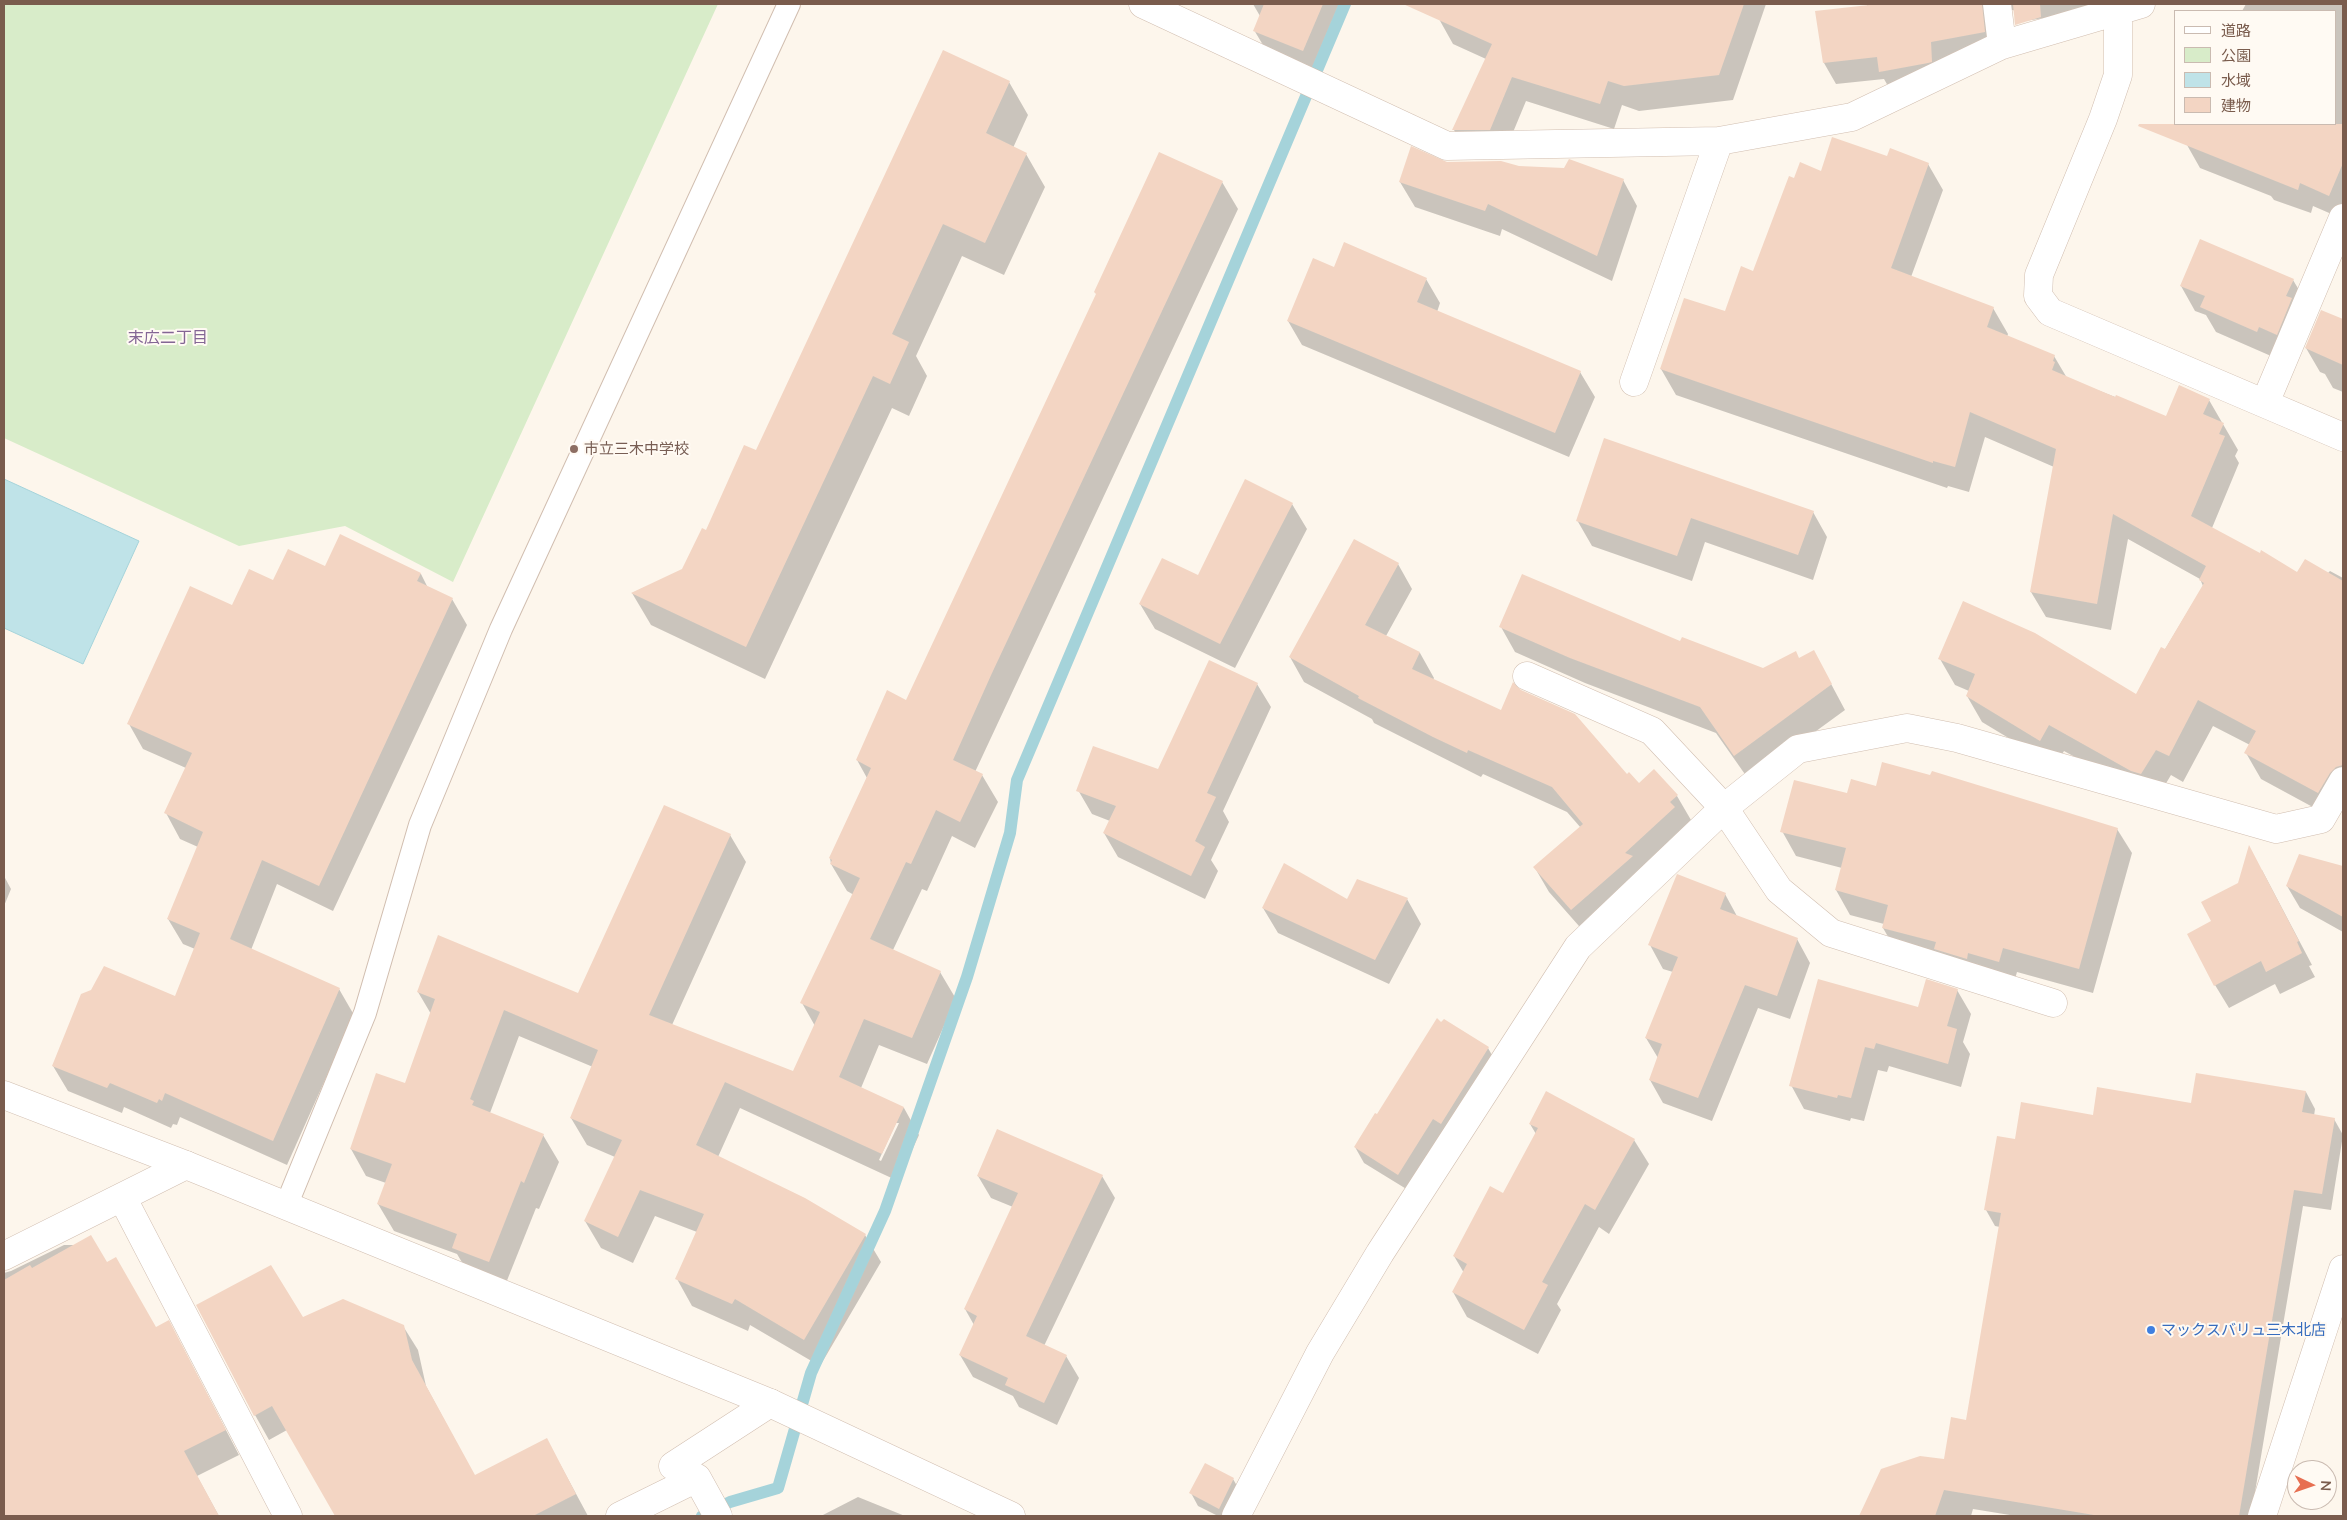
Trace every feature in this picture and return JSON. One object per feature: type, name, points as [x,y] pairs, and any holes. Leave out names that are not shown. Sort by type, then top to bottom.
[{"type":"street","points":[[1143,4],[1447,146],[1719,141],[1852,117],[2002,45],[2130,7],[2118,75],[2103,119],[2039,275],[2038,296],[2050,312],[2343,437]]},
{"type":"street","points":[[1998,4],[2002,45]]},
{"type":"street","points":[[1634,382],[1719,141]]},
{"type":"street","points":[[2266,403],[2343,218]]},
{"type":"street","points":[[1527,676],[1652,730],[1724,808],[1779,890],[1831,933],[2053,1003]]},
{"type":"street","points":[[1236,1516],[1320,1353],[1380,1254],[1578,947],[1724,808],[1798,749],[1907,728],[1957,738],[2276,828],[2321,819],[2343,781]]},
{"type":"street","points":[[4,1095],[186,1165],[770,1403],[1011,1516]]},
{"type":"street","points":[[4,1256],[186,1165]]},
{"type":"street","points":[[122,1197],[288,1516]]},
{"type":"street","points":[[2262,1516],[2343,1269]]},
{"type":"street","points":[[718,1516],[697,1478],[673,1466],[770,1403]]},
{"type":"street","points":[[620,1516],[697,1478]]},
{"type":"lane","points":[[286,1206],[364,1013],[420,825],[500,629],[789,4]]},
{"type":"green space","points":[[4,4],[718,4],[453,582],[345,526],[239,546],[4,438]]},
{"type":"water","points":[[4,479],[139,541],[83,664],[4,628]]},
{"type":"building","points":[[1264,4],[1323,4],[1303,51],[1253,31]]},
{"type":"building","points":[[1403,4],[1744,4],[1719,75],[1624,86],[1608,81],[1600,104],[1512,77],[1490,130],[1452,130],[1492,44]]},
{"type":"building","points":[[1878,4],[1982,4],[1985,32],[1931,42],[1932,62],[1928,63],[1879,72],[1877,57],[1823,63],[1815,11]]},
{"type":"building","points":[[2013,4],[2040,4],[2041,17],[2015,25]]},
{"type":"building","points":[[943,50],[1010,81],[986,133],[1027,153],[985,243],[943,224],[892,334],[909,342],[890,384],[873,376],[746,647],[631,593],[682,569],[702,528],[706,530],[744,445],[756,450]]},
{"type":"building","points":[[2139,124],[2343,124],[2343,163],[2329,196],[2300,183],[2298,190],[2138,126]]},
{"type":"building","points":[[1832,137],[1887,156],[1890,148],[1929,163],[1891,268],[1994,307],[1987,327],[2055,355],[2052,370],[2115,397],[2116,395],[2166,416],[2179,385],[2210,399],[2203,414],[2224,423],[2219,434],[2225,436],[2191,516],[2260,553],[2261,550],[2297,572],[2305,559],[2343,581],[2343,765],[2336,767],[2330,773],[2318,793],[2244,753],[2256,731],[2198,700],[2169,756],[2156,750],[2141,774],[2131,771],[2049,725],[2040,741],[1966,696],[1975,674],[1938,659],[1963,601],[2035,633],[2136,694],[2161,647],[2165,649],[2204,583],[2199,580],[2206,566],[2113,514],[2097,604],[2030,592],[2056,449],[1970,412],[1955,467],[1933,461],[1933,463],[1660,369],[1684,298],[1725,311],[1741,266],[1753,271],[1789,176],[1794,178],[1800,162],[1821,171]]},
{"type":"building","points":[[1411,146],[1447,162],[1501,161],[1519,166],[1564,168],[1569,159],[1624,179],[1597,256],[1488,204],[1485,211],[1399,182]]},
{"type":"building","points":[[1159,152],[1223,181],[953,760],[983,774],[960,822],[936,810],[911,864],[906,862],[870,939],[941,971],[912,1038],[864,1019],[839,1077],[904,1107],[882,1154],[725,1082],[696,1145],[805,1198],[866,1234],[804,1340],[735,1299],[732,1304],[675,1279],[704,1214],[640,1190],[618,1237],[584,1221],[622,1140],[570,1118],[598,1050],[504,1010],[470,1099],[474,1101],[472,1105],[544,1134],[524,1183],[521,1181],[489,1262],[452,1248],[457,1234],[377,1204],[392,1164],[350,1149],[376,1073],[405,1083],[435,999],[417,992],[438,935],[578,993],[664,805],[731,834],[649,1015],[793,1071],[820,1012],[800,1003],[860,878],[830,864],[832,860],[829,858],[871,768],[856,760],[887,690],[906,700],[1096,294],[1094,292]]},
{"type":"building","points":[[2200,239],[2294,279],[2286,296],[2292,298],[2277,335],[2259,327],[2257,332],[2200,307],[2205,296],[2180,286]]},
{"type":"building","points":[[1344,242],[1427,278],[1417,302],[1581,371],[1555,433],[1287,321],[1313,258],[1334,267]]},
{"type":"building","points":[[2321,310],[2343,319],[2343,365],[2305,348]]},
{"type":"building","points":[[1604,438],[1814,511],[1798,555],[1691,518],[1677,556],[1576,521]]},
{"type":"building","points":[[1245,479],[1293,503],[1220,644],[1139,604],[1162,558],[1198,575]]},
{"type":"building","points":[[340,534],[421,573],[417,581],[453,598],[319,886],[262,860],[230,939],[340,988],[273,1141],[165,1093],[162,1101],[159,1099],[157,1103],[110,1083],[107,1088],[52,1066],[81,994],[91,990],[104,966],[175,996],[200,933],[167,919],[203,832],[164,813],[192,753],[127,724],[190,586],[232,605],[249,569],[273,580],[288,549],[325,566]]},
{"type":"building","points":[[1354,539],[1399,563],[1365,625],[1420,652],[1412,669],[1501,710],[1513,682],[1521,690],[1575,714],[1627,774],[1629,772],[1639,783],[1654,769],[1678,795],[1670,802],[1675,807],[1625,853],[1633,856],[1571,910],[1533,867],[1583,824],[1552,787],[1468,750],[1467,753],[1433,737],[1358,698],[1359,696],[1289,657]]},
{"type":"building","points":[[1522,574],[1680,641],[1682,637],[1763,668],[1796,651],[1799,658],[1814,650],[1832,684],[1734,756],[1700,707],[1570,658],[1499,627]]},
{"type":"building","points":[[1209,660],[1258,683],[1207,793],[1216,797],[1195,841],[1205,847],[1191,876],[1103,833],[1116,806],[1076,791],[1093,746],[1158,769]]},
{"type":"building","points":[[1882,762],[1930,775],[1932,771],[2118,828],[2079,969],[2003,948],[1999,962],[1968,953],[1967,959],[1934,949],[1936,942],[1882,928],[1888,905],[1835,890],[1846,848],[1780,832],[1794,780],[1847,793],[1851,779],[1876,786]]},
{"type":"building","points":[[2249,845],[2299,941],[2297,942],[2302,953],[2266,972],[2261,961],[2214,986],[2187,934],[2211,921],[2201,902],[2238,883]]},
{"type":"building","points":[[2299,854],[2343,866],[2343,917],[2286,886]]},
{"type":"building","points":[[1284,863],[1347,899],[1357,879],[1408,898],[1375,960],[1262,908]]},
{"type":"building","points":[[1677,874],[1726,893],[1720,909],[1798,938],[1777,996],[1745,985],[1698,1098],[1649,1080],[1662,1044],[1645,1038],[1678,957],[1648,945]]},
{"type":"building","points":[[1818,979],[1918,1007],[1926,979],[1958,989],[1947,1026],[1957,1029],[1948,1064],[1876,1043],[1874,1049],[1865,1047],[1851,1098],[1838,1095],[1837,1098],[1789,1086]]},
{"type":"building","points":[[1437,1018],[1441,1022],[1444,1019],[1489,1047],[1441,1124],[1433,1119],[1398,1175],[1354,1147]]},
{"type":"building","points":[[2196,1073],[2306,1091],[2302,1112],[2335,1118],[2322,1194],[2294,1190],[2239,1516],[2100,1516],[1944,1490],[1935,1516],[1859,1516],[1881,1469],[1920,1456],[1944,1459],[1951,1417],[1966,1420],[2001,1213],[1984,1210],[1997,1136],[2015,1139],[2021,1102],[2093,1115],[2097,1087],[2191,1103]]},
{"type":"building","points":[[1546,1091],[1635,1139],[1595,1210],[1585,1204],[1542,1282],[1548,1285],[1524,1330],[1452,1292],[1467,1264],[1453,1256],[1490,1186],[1503,1193],[1538,1128],[1529,1124]]},
{"type":"building","points":[[997,1129],[1103,1175],[1026,1336],[1067,1355],[1044,1403],[1005,1385],[1008,1378],[959,1355],[977,1316],[964,1309],[1018,1193],[977,1176]]},
{"type":"building","points":[[91,1235],[107,1262],[116,1257],[156,1327],[169,1320],[226,1430],[184,1451],[219,1516],[4,1516],[4,1280],[30,1265],[32,1268]]},
{"type":"building","points":[[271,1265],[303,1317],[343,1299],[404,1325],[412,1360],[475,1475],[547,1438],[576,1494],[533,1516],[335,1516],[272,1406],[254,1416],[196,1305]]},
{"type":"building","points":[[1205,1463],[1234,1478],[1219,1509],[1189,1493]]},
{"type":"waterway","points":[[702,1516],[730,1502],[778,1488],[811,1373],[885,1211],[967,977],[1010,833],[1017,780],[1345,4]]},
{"type":"place","name":"市立三木中学校","points":[[574,449]]},
{"type":"place","name":"マックスバリュ三木北店","points":[[2151,1330]]},
{"type":"district","name":"末広二丁目","points":[[168,338]]}]
